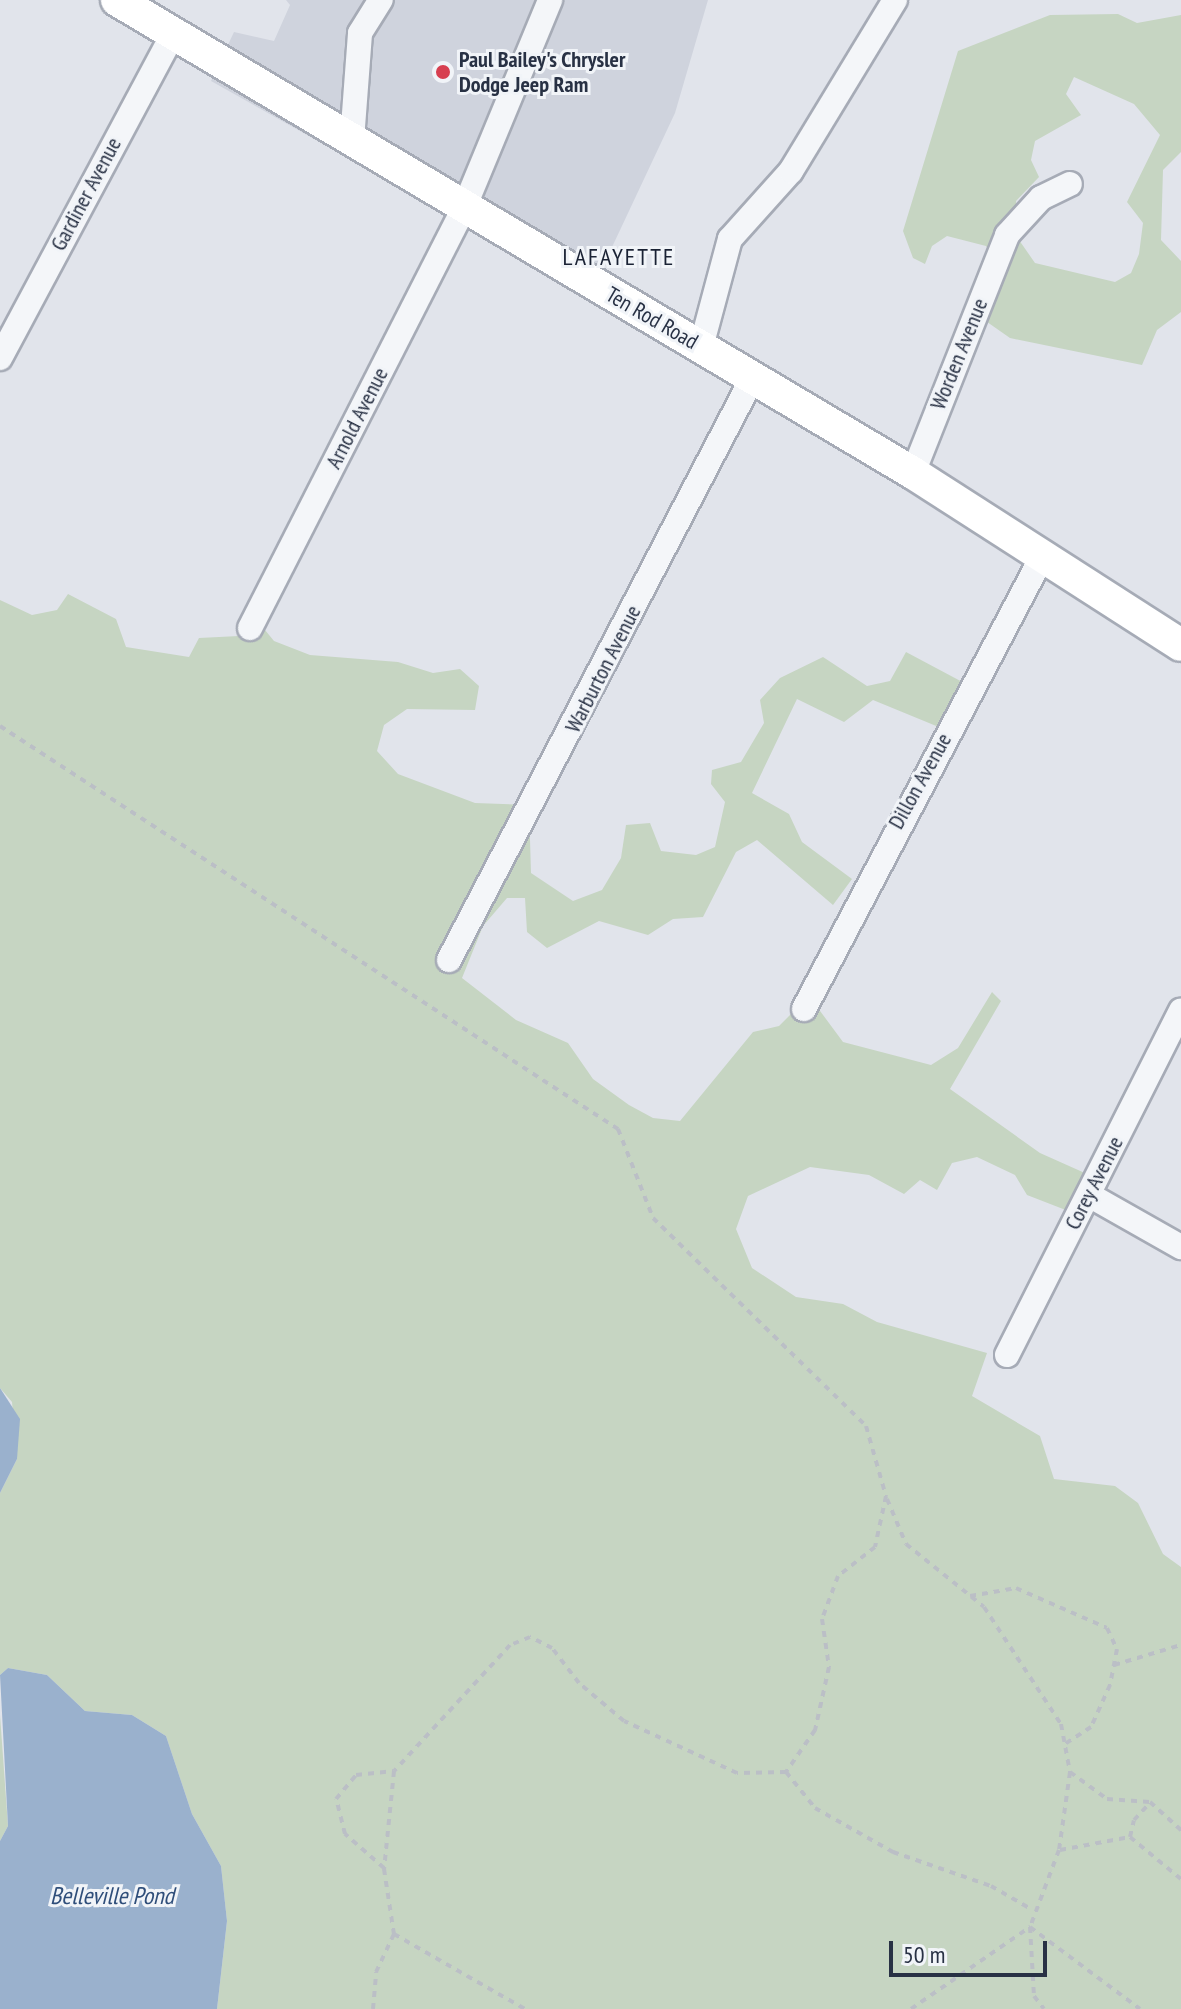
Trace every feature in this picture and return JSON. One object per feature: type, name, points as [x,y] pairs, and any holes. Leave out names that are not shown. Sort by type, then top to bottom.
[{"type":"main road","name":"Ten Rod Road","points":[[117,0],[913,473],[1181,645]]},
{"type":"street","points":[[352,140],[360,33],[381,0]]},
{"type":"street","name":"Arnold Avenue","points":[[250,628],[464,208],[550,0]]},
{"type":"street","points":[[701,347],[730,239],[791,171],[895,0]]},
{"type":"street","name":"Gardiner Avenue","points":[[0,358],[174,32]]},
{"type":"street","name":"Worden Avenue","points":[[913,473],[1007,235],[1041,198],[1070,184]]},
{"type":"street","name":"Warburton Avenue","points":[[449,960],[753,377]]},
{"type":"street","name":"Dillon Avenue","points":[[804,1009],[1042,557]]},
{"type":"street","name":"Corey Avenue","points":[[1007,1355],[1181,1011]]},
{"type":"street","points":[[1089,1195],[1181,1247]]},
{"type":"path","points":[[0,726],[618,1129],[653,1218],[866,1426],[886,1496],[906,1544],[970,1596],[1027,1667],[1061,1724],[1070,1772],[1059,1850],[1032,1909],[1030,1927],[1034,1996],[1044,2009]]},
{"type":"path","points":[[786,1772],[818,1717],[829,1667],[822,1619],[838,1576],[875,1547],[886,1496]]},
{"type":"path","points":[[970,1596],[1016,1588],[1089,1615],[1107,1628],[1117,1649],[1114,1665],[1091,1727],[1065,1744]]},
{"type":"path","points":[[373,2009],[376,1972],[394,1934],[384,1869],[394,1771],[510,1645],[530,1637],[552,1648],[579,1683],[624,1721],[737,1773],[786,1772]]},
{"type":"path","points":[[1114,1665],[1181,1645]]},
{"type":"path","points":[[384,1869],[345,1834],[336,1799],[356,1775],[394,1771]]},
{"type":"path","points":[[786,1772],[815,1808],[893,1852],[991,1886],[1032,1909]]},
{"type":"path","points":[[1070,1772],[1107,1799],[1150,1802],[1181,1830]]},
{"type":"path","points":[[1130,1837],[1134,1820],[1150,1802]]},
{"type":"path","points":[[1059,1850],[1130,1837],[1181,1879]]},
{"type":"path","points":[[911,2009],[1030,1927]]},
{"type":"path","points":[[1030,1927],[1140,2009]]},
{"type":"path","points":[[394,1934],[525,2009]]},
{"type":"shaded area","points":[[286,0],[708,0],[675,113],[590,294],[211,81],[234,32],[274,41],[290,5]]},
{"type":"green space","points":[[1118,14],[1137,23],[1181,15],[1181,152],[1163,170],[1161,240],[1181,261],[1181,312],[1157,330],[1142,365],[1010,338],[980,317],[997,263],[986,246],[947,236],[932,246],[925,264],[913,258],[903,231],[958,51],[1050,15]],"holes":[[[1074,77],[1134,104],[1160,135],[1127,202],[1143,223],[1139,254],[1131,273],[1115,282],[1035,263],[1019,240],[1016,201],[1039,177],[1031,160],[1035,141],[1081,115],[1066,94]]]},
{"type":"green space","points":[[68,594],[116,619],[126,647],[189,657],[199,638],[239,636],[256,619],[274,641],[310,655],[398,662],[433,673],[460,669],[479,686],[475,710],[407,709],[384,725],[377,751],[398,774],[475,803],[529,805],[531,873],[573,901],[602,890],[621,858],[626,825],[650,823],[661,851],[696,855],[715,847],[725,802],[711,784],[712,770],[741,762],[764,723],[760,700],[780,678],[823,657],[867,686],[890,681],[906,652],[968,685],[946,730],[873,700],[844,722],[797,699],[752,793],[789,814],[802,842],[852,879],[833,905],[757,840],[736,852],[703,917],[673,919],[648,935],[599,921],[547,948],[527,932],[525,898],[507,898],[483,926],[462,978],[516,1020],[568,1043],[593,1079],[629,1105],[653,1118],[680,1121],[753,1032],[779,1026],[809,996],[843,1042],[931,1065],[958,1048],[992,992],[1001,1001],[950,1089],[1040,1153],[1096,1178],[1076,1214],[1027,1195],[1015,1175],[977,1157],[952,1163],[937,1190],[920,1180],[904,1194],[869,1175],[810,1167],[748,1196],[736,1229],[752,1268],[796,1297],[843,1304],[877,1322],[987,1353],[972,1396],[1040,1436],[1054,1479],[1115,1486],[1138,1503],[1163,1554],[1181,1567],[1181,2009],[217,2009],[227,1921],[221,1866],[192,1814],[166,1736],[132,1715],[85,1711],[47,1675],[8,1668],[0,1675],[0,1493],[17,1459],[12,1402],[0,1388],[0,600],[32,615],[57,610]]},
{"type":"green space","points":[[0,1715],[8,1826],[0,1841]]},
{"type":"water","points":[[0,1388],[20,1419],[17,1459],[0,1493]]},
{"type":"water","name":"Belleville Pond","points":[[8,1668],[47,1675],[85,1711],[132,1715],[166,1736],[192,1814],[221,1866],[227,1921],[217,2009],[0,2009],[0,1841],[8,1826],[0,1675]]},
{"type":"place","name":"Paul Bailey's Chrysler Dodge Jeep Ram","points":[[443,72]]},
{"type":"district","name":"LAFAYETTE","points":[[619,257]]}]
